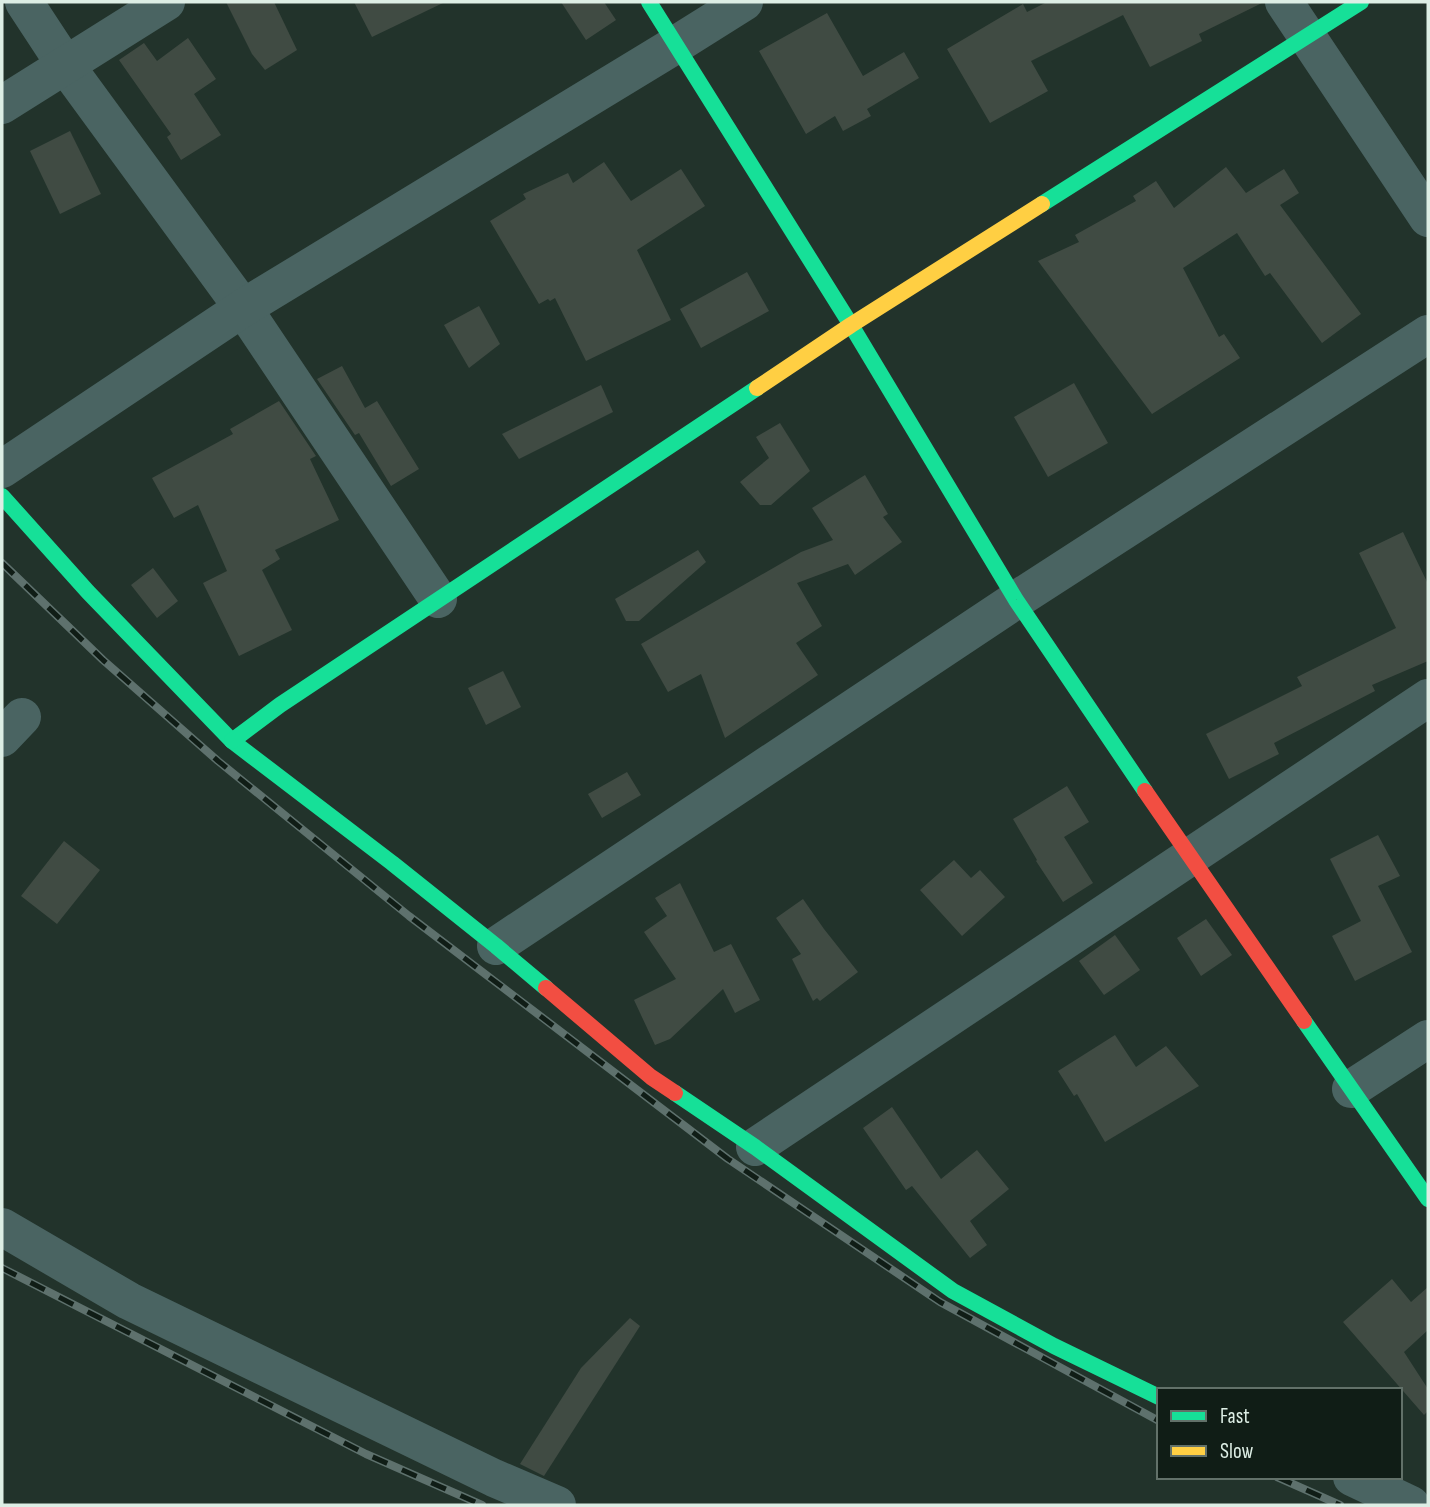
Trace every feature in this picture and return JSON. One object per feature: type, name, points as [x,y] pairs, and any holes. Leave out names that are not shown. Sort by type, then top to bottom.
[{"type":"street","points":[[24,2],[66,66],[243,308],[438,599]]},
{"type":"street","points":[[2,105],[166,2]]},
{"type":"street","points":[[649,2],[851,325],[1016,600],[1190,857],[1428,1199]]},
{"type":"street","points":[[2,469],[243,308],[744,2]]},
{"type":"street","points":[[1284,2],[1428,218]]},
{"type":"street","points":[[232,741],[280,705],[851,325],[1361,2]]},
{"type":"street","points":[[496,946],[1016,600],[1428,334]]},
{"type":"street","points":[[2,496],[88,592],[232,741],[496,946],[650,1077],[755,1147],[953,1291],[1054,1346],[1157,1396]]},
{"type":"street","points":[[755,1147],[1428,698]]},
{"type":"street","points":[[1351,1089],[1428,1039]]},
{"type":"street","points":[[2,1227],[129,1301],[494,1478],[557,1505]]},
{"type":"street","points":[[1356,1479],[1412,1505]]},
{"type":"building","points":[[226,2],[274,2],[297,50],[265,70],[252,54]]},
{"type":"building","points":[[354,2],[445,2],[372,37]]},
{"type":"building","points":[[561,2],[604,2],[616,20],[586,40]]},
{"type":"building","points":[[1047,2],[1262,3],[1199,34],[1202,41],[1150,67],[1123,15],[1031,61],[1048,91],[990,123],[947,49],[1023,4],[1027,12]]},
{"type":"building","points":[[827,13],[863,76],[904,52],[919,78],[867,109],[871,116],[843,131],[835,116],[806,134],[759,51]]},
{"type":"building","points":[[188,38],[216,79],[194,94],[221,135],[181,160],[167,137],[171,134],[119,60],[144,43],[157,61]]},
{"type":"building","points":[[70,131],[101,194],[60,214],[30,151]]},
{"type":"building","points":[[604,162],[631,201],[681,169],[705,206],[637,250],[671,320],[586,361],[555,298],[539,304],[490,221],[526,199],[523,194],[568,173],[573,183]]},
{"type":"building","points":[[1226,167],[1246,193],[1284,169],[1299,193],[1280,205],[1361,314],[1322,343],[1270,273],[1265,276],[1237,233],[1183,268],[1219,337],[1224,334],[1240,358],[1152,414],[1038,261],[1079,242],[1075,235],[1136,201],[1133,196],[1156,181],[1174,208]]},
{"type":"building","points":[[747,272],[769,311],[701,348],[680,309]]},
{"type":"building","points":[[479,306],[500,344],[469,368],[444,325]]},
{"type":"building","points":[[342,366],[365,408],[377,401],[419,469],[391,486],[359,433],[355,435],[317,379]]},
{"type":"building","points":[[1074,383],[1108,443],[1048,477],[1014,417]]},
{"type":"building","points":[[601,385],[613,412],[519,459],[502,434]]},
{"type":"building","points":[[279,401],[316,456],[310,459],[339,520],[275,550],[280,559],[262,570],[292,630],[239,656],[203,583],[227,571],[198,505],[174,518],[152,478],[233,434],[230,429]]},
{"type":"building","points":[[780,423],[810,471],[771,505],[760,505],[740,482],[769,458],[756,437]]},
{"type":"building","points":[[865,475],[888,514],[883,517],[902,542],[855,575],[848,564],[797,583],[822,626],[796,643],[818,675],[725,738],[701,674],[668,692],[641,644],[801,552],[833,540],[812,508]]},
{"type":"building","points":[[1403,532],[1428,584],[1428,661],[1372,685],[1375,691],[1274,743],[1279,754],[1229,779],[1206,734],[1302,686],[1297,677],[1396,628],[1359,553]]},
{"type":"building","points":[[698,550],[706,562],[639,621],[626,621],[615,599]]},
{"type":"building","points":[[153,568],[178,601],[157,618],[131,585]]},
{"type":"building","points":[[503,671],[521,707],[486,725],[468,688]]},
{"type":"building","points":[[627,772],[641,795],[602,818],[588,794]]},
{"type":"building","points":[[1067,786],[1089,822],[1064,837],[1093,883],[1063,902],[1013,819]]},
{"type":"building","points":[[1378,835],[1400,876],[1378,886],[1412,952],[1355,981],[1332,936],[1361,921],[1330,859]]},
{"type":"building","points":[[64,841],[100,870],[57,924],[21,896]]},
{"type":"building","points":[[954,860],[971,878],[980,870],[1005,897],[962,936],[920,890]]},
{"type":"building","points":[[680,883],[714,952],[731,944],[760,1000],[735,1013],[723,989],[670,1039],[655,1045],[634,1000],[676,979],[644,932],[667,916],[655,898]]},
{"type":"building","points":[[803,899],[858,972],[820,1001],[817,998],[813,1001],[792,959],[801,954],[776,918]]},
{"type":"building","points":[[1206,919],[1232,955],[1201,976],[1177,938]]},
{"type":"building","points":[[1115,935],[1140,970],[1104,995],[1079,961]]},
{"type":"building","points":[[1115,1035],[1136,1067],[1166,1046],[1199,1086],[1105,1142],[1077,1094],[1074,1096],[1058,1071]]},
{"type":"building","points":[[892,1107],[941,1179],[977,1150],[1009,1189],[970,1221],[987,1245],[970,1258],[912,1186],[906,1190],[863,1128]]},
{"type":"building","points":[[1392,1279],[1411,1302],[1428,1287],[1428,1330],[1404,1352],[1428,1389],[1428,1411],[1424,1415],[1402,1388],[1343,1322]]},
{"type":"building","points":[[630,1318],[640,1326],[544,1476],[520,1464],[581,1368]]},
{"type":"railway","points":[[2,563],[103,660],[218,761],[409,916],[728,1159],[940,1302],[1157,1420]]},
{"type":"railway","points":[[2,1268],[366,1454],[482,1505]]},
{"type":"railway","points":[[1282,1479],[1340,1505]]},
{"type":"traffic: fast","points":[[649,2],[851,325],[1016,600],[1145,791]]},
{"type":"traffic: fast","points":[[1042,204],[1361,2]]},
{"type":"traffic: fast","points":[[232,741],[280,705],[757,388]]},
{"type":"traffic: fast","points":[[2,496],[88,592],[232,741],[392,863],[546,988]]},
{"type":"traffic: fast","points":[[1304,1021],[1428,1199]]},
{"type":"traffic: fast","points":[[675,1093],[755,1147],[953,1291],[1054,1346],[1157,1396]]},
{"type":"traffic: slow","points":[[757,388],[1042,204]]},
{"type":"traffic: jam","points":[[1145,791],[1304,1021]]},
{"type":"traffic: jam","points":[[546,988],[651,1077],[675,1093]]}]
